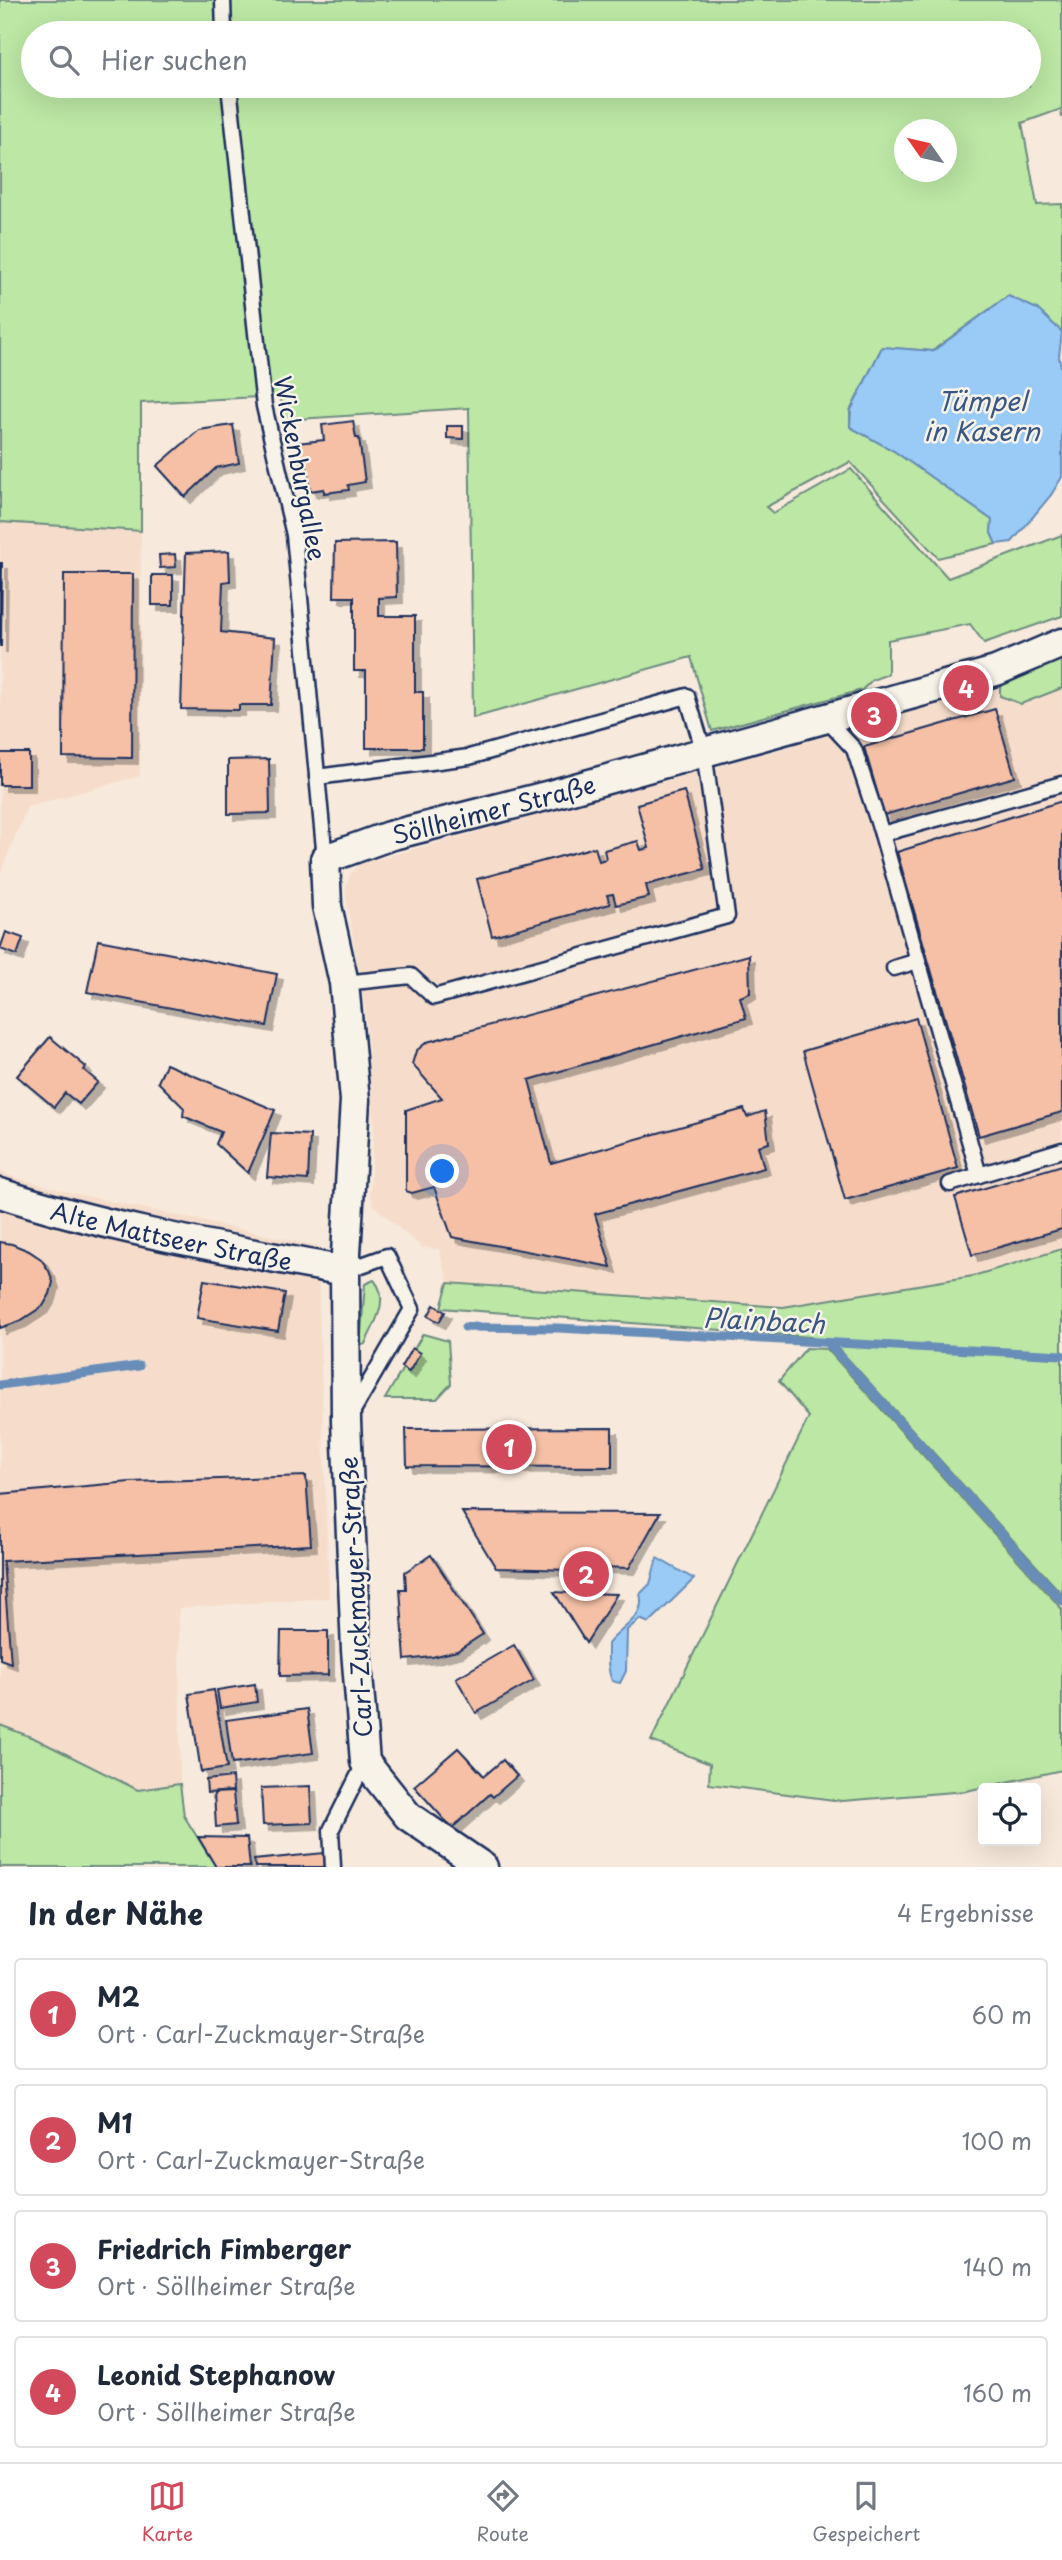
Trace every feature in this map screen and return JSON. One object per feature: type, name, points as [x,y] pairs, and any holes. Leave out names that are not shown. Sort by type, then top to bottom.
[{"type":"street","name":"Söllheimer Straße","points":[[325,859],[389,836],[550,795],[996,671],[1062,643]]},
{"type":"street","points":[[325,859],[327,906],[344,983],[355,1100],[345,1271]]},
{"type":"street","name":"Alte Mattseer Straße","points":[[0,1194],[62,1214],[345,1271]]},
{"type":"street","name":"Carl-Zuckmayer-Straße","points":[[345,1271],[346,1421],[356,1650],[365,1762],[408,1816],[483,1867]]},
{"type":"lane","points":[[223,0],[224,21]]},
{"type":"lane","name":"Wickenburgallee","points":[[230,98],[264,406],[294,535],[325,859]]},
{"type":"lane","points":[[317,777],[468,757],[687,696],[704,752],[727,916],[434,997],[411,976],[344,983]]},
{"type":"lane","points":[[825,719],[854,749],[882,834],[979,1175]]},
{"type":"lane","points":[[882,834],[1062,784]]},
{"type":"lane","points":[[894,968],[918,961]]},
{"type":"lane","points":[[950,1184],[1062,1150]]},
{"type":"lane","points":[[345,1271],[387,1256],[412,1309],[346,1421]]},
{"type":"lane","points":[[333,1867],[331,1830],[365,1762]]},
{"type":"shaded area","points":[[0,522],[141,531],[140,776],[27,807],[0,874]]},
{"type":"shaded area","points":[[1062,656],[1062,1249],[973,1276],[783,1307],[448,1283],[439,1249],[422,1248],[373,1205],[370,1193],[374,1121],[365,1009],[345,890],[350,874],[360,864],[806,742]]},
{"type":"shaded area","points":[[0,1171],[72,1193],[317,1246],[329,1598],[179,1608],[180,1784],[138,1790],[36,1739],[0,1725]]},
{"type":"green space","points":[[0,0],[1062,0],[1062,118],[1061,109],[1022,123],[1037,205],[1062,204],[1062,332],[1037,309],[1008,296],[932,351],[882,347],[850,411],[850,427],[894,451],[992,520],[991,533],[996,544],[938,558],[850,462],[766,507],[773,513],[851,469],[948,578],[1062,535],[1062,616],[984,643],[970,624],[888,640],[888,674],[872,680],[862,690],[712,731],[691,657],[473,718],[469,408],[283,420],[281,396],[141,403],[141,531],[0,522]]},
{"type":"green space","points":[[1062,656],[1062,688],[1021,704],[1000,696],[1000,679]]},
{"type":"green space","points":[[1062,1249],[1062,1594],[840,1350],[810,1337],[441,1308],[448,1283],[783,1307],[973,1276]]},
{"type":"green space","points":[[374,1280],[379,1287],[381,1303],[365,1344],[360,1346],[365,1284]]},
{"type":"green space","points":[[423,1334],[448,1341],[451,1384],[437,1399],[385,1399]]},
{"type":"green space","points":[[806,1348],[827,1349],[1062,1609],[1062,1770],[1003,1783],[978,1783],[978,1788],[966,1791],[842,1801],[709,1784],[710,1764],[651,1741],[809,1417],[779,1381]]},
{"type":"green space","points":[[0,1725],[36,1739],[138,1790],[180,1784],[184,1816],[216,1867],[0,1867]]},
{"type":"water","name":"Tümpel in Kasern","points":[[1008,296],[1037,309],[1062,332],[1059,356],[1062,373],[1062,477],[1051,495],[1012,542],[996,544],[991,533],[992,520],[894,451],[850,427],[851,410],[882,347],[933,351]]},
{"type":"water","points":[[657,1558],[694,1579],[649,1623],[640,1619],[627,1630],[626,1671],[620,1683],[612,1681],[608,1644],[631,1622],[640,1609],[640,1594],[650,1584]]},
{"type":"building","points":[[353,421],[356,438],[359,438],[365,482],[348,485],[349,490],[324,493],[324,489],[310,491],[306,461],[300,462],[297,443],[324,440],[322,425]]},
{"type":"building","points":[[233,425],[239,463],[216,468],[185,497],[157,466],[199,430]]},
{"type":"building","points":[[447,426],[463,426],[463,439],[447,438]]},
{"type":"building","points":[[396,542],[397,597],[379,598],[379,616],[415,616],[415,692],[423,692],[423,748],[366,748],[366,671],[354,671],[354,597],[334,597],[335,543]]},
{"type":"building","points":[[229,551],[230,581],[223,582],[221,632],[275,638],[271,705],[239,705],[239,710],[181,709],[186,553]]},
{"type":"building","points":[[175,554],[176,567],[160,568],[159,555]]},
{"type":"building","points":[[2,563],[1,646],[0,646]]},
{"type":"building","points":[[64,574],[133,574],[132,758],[63,757]]},
{"type":"building","points":[[152,575],[173,575],[173,605],[152,605]]},
{"type":"building","points":[[995,709],[1015,777],[884,815],[864,747]]},
{"type":"building","points":[[0,753],[29,753],[29,785],[0,785]]},
{"type":"building","points":[[269,759],[270,813],[228,814],[228,760]]},
{"type":"building","points":[[684,791],[705,869],[646,885],[649,897],[616,905],[613,894],[607,895],[610,904],[492,936],[477,879],[595,847],[599,861],[606,859],[604,850],[638,841],[641,850],[649,848],[637,804]]},
{"type":"building","points":[[1062,801],[1062,1112],[979,1136],[897,852]]},
{"type":"building","points":[[6,932],[23,938],[17,955],[0,949]]},
{"type":"building","points":[[98,940],[277,974],[267,1026],[87,992]]},
{"type":"building","points":[[749,955],[750,993],[740,997],[746,1018],[529,1080],[551,1163],[744,1109],[747,1117],[765,1111],[769,1143],[758,1146],[764,1168],[595,1214],[611,1267],[452,1237],[434,1187],[412,1193],[406,1191],[406,1110],[442,1098],[412,1064],[416,1051],[427,1042]]},
{"type":"building","points":[[916,1018],[958,1168],[845,1200],[803,1051]]},
{"type":"building","points":[[50,1037],[86,1067],[84,1070],[98,1082],[79,1104],[65,1093],[54,1107],[17,1076]]},
{"type":"building","points":[[166,1064],[275,1110],[248,1173],[216,1144],[221,1132],[183,1116],[184,1108],[158,1082]]},
{"type":"building","points":[[271,1133],[310,1135],[308,1180],[267,1177]]},
{"type":"building","points":[[1062,1165],[1062,1229],[972,1255],[955,1197]]},
{"type":"building","points":[[0,1242],[29,1251],[41,1259],[53,1282],[43,1306],[20,1321],[0,1328]]},
{"type":"building","points":[[204,1280],[285,1293],[278,1331],[197,1318]]},
{"type":"building","points":[[434,1305],[445,1312],[439,1322],[428,1316]]},
{"type":"building","points":[[412,1348],[420,1353],[409,1372],[401,1367]]},
{"type":"building","points":[[612,1428],[612,1467],[407,1466],[406,1429]]},
{"type":"building","points":[[306,1476],[311,1545],[3,1561],[11,1663],[0,1659],[0,1494],[130,1482]]},
{"type":"building","points":[[462,1512],[660,1513],[629,1568],[600,1567],[600,1579],[584,1579],[583,1593],[617,1594],[586,1643],[554,1592],[572,1593],[573,1570],[496,1568]]},
{"type":"building","points":[[431,1555],[483,1634],[457,1651],[405,1660],[400,1589],[406,1589],[405,1572]]},
{"type":"building","points":[[281,1631],[328,1631],[328,1675],[280,1676]]},
{"type":"building","points":[[514,1645],[534,1680],[476,1713],[456,1678]]},
{"type":"building","points":[[255,1684],[257,1702],[220,1708],[217,1690]]},
{"type":"building","points":[[214,1690],[227,1768],[201,1772],[189,1694]]},
{"type":"building","points":[[307,1709],[313,1753],[232,1764],[226,1720]]},
{"type":"building","points":[[458,1748],[484,1776],[503,1760],[517,1776],[493,1797],[490,1794],[452,1828],[414,1786]]},
{"type":"building","points":[[232,1777],[233,1791],[207,1793],[206,1780]]},
{"type":"building","points":[[310,1786],[312,1823],[263,1825],[261,1788]]},
{"type":"building","points":[[233,1792],[236,1825],[216,1827],[214,1793]]},
{"type":"building","points":[[198,1837],[247,1838],[250,1867],[216,1867]]},
{"type":"building","points":[[324,1853],[325,1867],[255,1867],[254,1860]]},
{"type":"waterway","name":"Plainbach","points":[[465,1327],[558,1328],[1062,1355]]},
{"type":"waterway","points":[[828,1343],[1062,1601]]},
{"type":"waterway","name":"Plainbach","points":[[0,1385],[139,1366]]},
{"type":"place","name":"Leonid Stephanow","points":[[966,688]]},
{"type":"place","name":"Friedrich Fimberger","points":[[874,715]]},
{"type":"place","name":"M2","points":[[509,1447]]},
{"type":"place","name":"M1","points":[[586,1574]]}]
